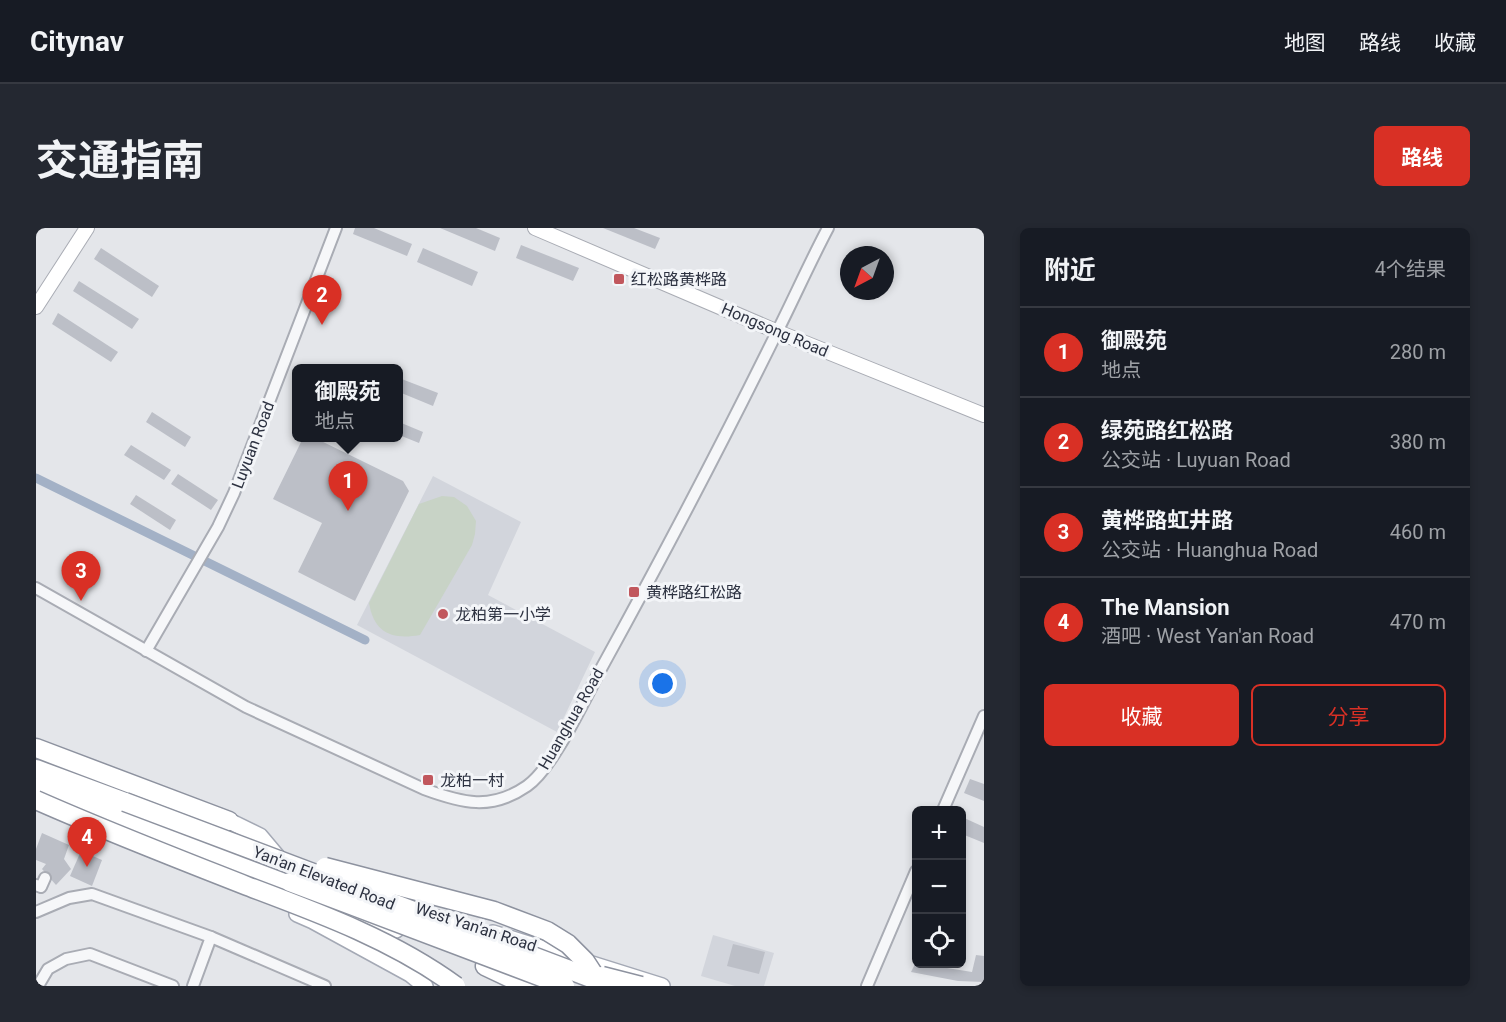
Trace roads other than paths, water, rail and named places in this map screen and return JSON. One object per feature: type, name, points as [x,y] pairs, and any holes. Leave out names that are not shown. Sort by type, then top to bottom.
[{"type":"highway","points":[[36,748],[229,820]]},
{"type":"highway","name":"Yan'an Elevated Road","points":[[36,769],[612,986]]},
{"type":"highway","name":"Yan'an Elevated Road","points":[[36,787],[565,986]]},
{"type":"highway","points":[[36,798],[111,833],[350,926],[439,974],[456,986]]},
{"type":"highway","points":[[126,802],[305,862],[494,910],[519,919],[547,930],[568,944],[585,961],[601,986]]},
{"type":"highway","points":[[290,882],[526,986]]},
{"type":"highway","points":[[497,944],[641,986]]},
{"type":"highway","points":[[393,950],[431,975],[443,986]]},
{"type":"main road","name":"West Yan'an Road","points":[[36,739],[118,770],[229,820],[260,836],[281,861],[305,873],[662,986]]},
{"type":"main road","name":"West Yan'an Road","points":[[36,798],[117,827],[300,901],[588,986]]},
{"type":"main road","points":[[36,806],[313,921],[410,974],[425,986]]},
{"type":"main road","points":[[300,901],[313,921]]},
{"type":"main road","points":[[300,901],[412,964],[443,986]]},
{"type":"main road","points":[[346,927],[369,922]]},
{"type":"street","points":[[36,293],[78,228]]},
{"type":"street","points":[[36,307],[87,228]]},
{"type":"street","name":"Luyuan Road","points":[[147,651],[206,549],[234,494],[336,228]]},
{"type":"street","name":"Hongsong Road","points":[[535,228],[564,233],[624,267],[984,415]]},
{"type":"street","name":"Huanghua Road","points":[[36,588],[246,707],[294,731],[454,800],[469,803],[482,802],[516,793],[540,774],[558,747],[646,585],[778,332],[828,228]]},
{"type":"street","points":[[945,806],[984,716]]},
{"type":"street","points":[[36,885],[41,887],[45,878]]},
{"type":"street","points":[[867,986],[912,880]]},
{"type":"street","points":[[36,912],[69,898],[92,894],[211,937],[325,986]]},
{"type":"street","points":[[193,986],[211,937]]},
{"type":"street","points":[[38,986],[48,969],[66,959],[90,954],[173,986]]},
{"type":"waterway","points":[[36,478],[365,640]]},
{"type":"place","name":"红松路黄桦路","points":[[619,279]]},
{"type":"place","name":"绿苑路红松路","points":[[322,325]]},
{"type":"place","name":"御殿苑","points":[[348,511]]},
{"type":"place","name":"黄桦路红松路","points":[[634,592]]},
{"type":"place","name":"黄桦路虹井路","points":[[81,601]]},
{"type":"place","name":"龙柏第一小学","points":[[443,614]]},
{"type":"place","name":"龙柏一村","points":[[428,780]]},
{"type":"place","name":"The Mansion","points":[[87,867]]}]
